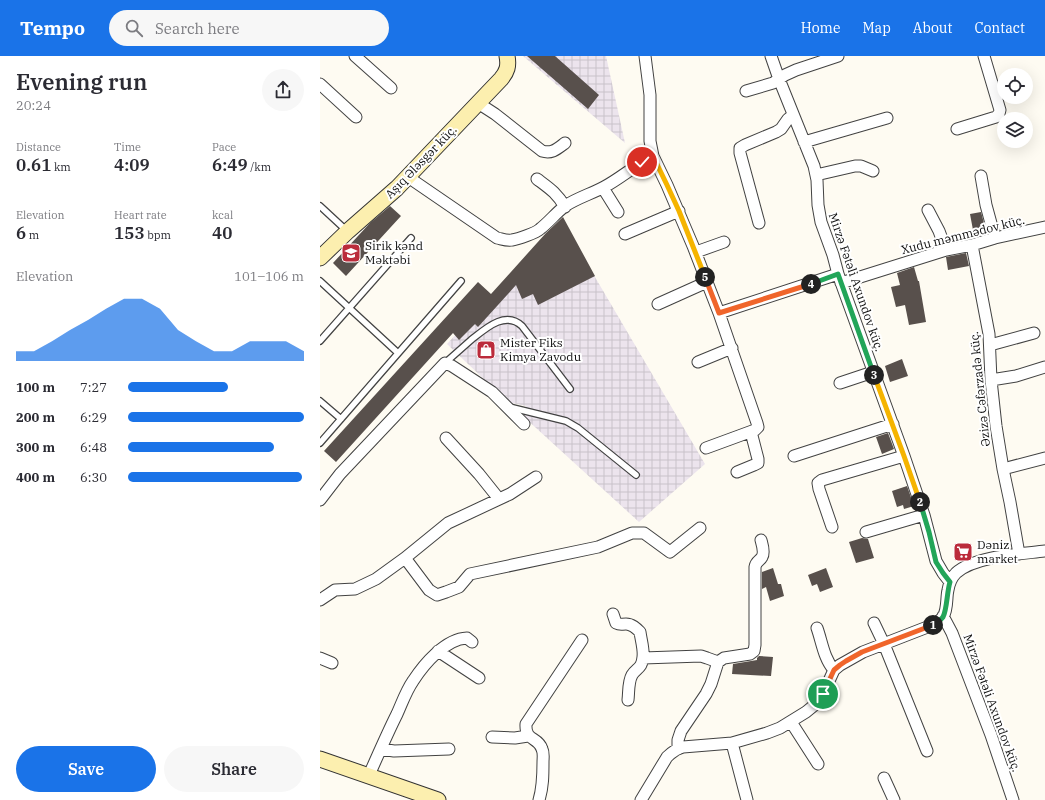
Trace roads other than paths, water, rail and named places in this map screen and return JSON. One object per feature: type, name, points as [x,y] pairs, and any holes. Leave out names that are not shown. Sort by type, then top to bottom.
[{"type":"street","points":[[355,56],[391,88]]},
{"type":"street","name":"Aşıq Ələsgər küç.","points":[[320,258],[408,177],[506,73],[508,56]]},
{"type":"street","points":[[645,56],[650,95],[650,141],[653,156],[679,211],[696,252],[732,348],[758,427],[751,432],[706,448]]},
{"type":"street","name":"Mirzə Fətəli Axundov küç.","points":[[770,56],[816,175],[821,222],[924,515],[936,562],[950,582]]},
{"type":"street","points":[[746,91],[773,83],[796,70],[838,56]]},
{"type":"street","points":[[957,129],[996,117],[999,114],[1000,110],[984,56]]},
{"type":"street","points":[[320,84],[356,117]]},
{"type":"street","points":[[478,103],[495,114],[542,151],[551,152],[557,150],[565,143]]},
{"type":"street","points":[[759,223],[740,153],[740,148],[781,129],[793,115]]},
{"type":"street","points":[[804,142],[887,118]]},
{"type":"street","points":[[408,177],[497,238],[512,240],[536,232],[572,202],[603,188],[653,156]]},
{"type":"street","points":[[816,175],[855,166],[860,166],[872,171]]},
{"type":"street","points":[[981,176],[986,205],[995,238]]},
{"type":"street","points":[[537,179],[559,197],[565,207]]},
{"type":"street","points":[[603,188],[618,212]]},
{"type":"street","points":[[928,210],[939,231],[946,250]]},
{"type":"street","points":[[624,234],[679,211]]},
{"type":"street","name":"Xudu məmmədov küç.","points":[[719,313],[946,250],[1045,227]]},
{"type":"street","points":[[696,252],[724,242]]},
{"type":"street","name":"Əzizə Cəfərzadə küç.","points":[[972,245],[989,334],[991,380],[1002,469],[1010,502],[1019,554]]},
{"type":"street","points":[[658,304],[707,282]]},
{"type":"street","points":[[990,345],[1034,333]]},
{"type":"street","points":[[698,362],[732,348]]},
{"type":"street","points":[[320,500],[340,474],[445,363],[492,392],[524,424]]},
{"type":"street","points":[[991,380],[1016,376],[1045,367]]},
{"type":"street","points":[[840,383],[873,372]]},
{"type":"street","points":[[794,456],[893,424]]},
{"type":"street","points":[[737,472],[758,463],[751,432]]},
{"type":"street","points":[[446,438],[479,474],[499,500]]},
{"type":"street","points":[[832,527],[818,483],[822,480],[904,456]]},
{"type":"street","points":[[1002,469],[1045,458]]},
{"type":"street","points":[[320,600],[335,590],[354,589],[376,579],[405,558],[448,523],[499,500],[536,477]]},
{"type":"street","points":[[866,532],[924,515]]},
{"type":"street","points":[[405,558],[429,590],[437,595],[459,587],[470,574],[598,547],[632,533],[644,533],[670,552],[700,528]]},
{"type":"street","points":[[678,749],[678,740],[681,731],[706,694],[718,662],[724,658],[750,654],[754,651],[755,567],[756,563],[762,557],[762,540]]},
{"type":"street","points":[[641,800],[667,757],[672,752],[691,746],[732,743],[767,734],[780,728],[806,712],[817,703],[823,694],[834,670],[840,665],[862,652],[930,626],[939,621],[943,616],[950,582],[955,574],[962,569],[990,559],[1045,551]]},
{"type":"street","points":[[613,614],[616,623],[620,625],[631,625],[640,632],[643,658],[638,670],[632,674],[628,700]]},
{"type":"street","name":"Mirzə Fətəli Axundov küç.","points":[[943,616],[952,633],[991,734],[1013,800]]},
{"type":"street","points":[[874,623],[884,644],[927,751]]},
{"type":"street","points":[[817,628],[827,659],[830,666],[834,670]]},
{"type":"street","points":[[369,776],[409,688],[423,668],[438,651],[447,645],[462,638],[467,638],[472,642]]},
{"type":"street","points":[[539,800],[543,780],[542,749],[539,744],[528,736],[526,724],[582,640]]},
{"type":"street","points":[[438,651],[479,678]]},
{"type":"street","points":[[643,658],[701,656],[718,662]]},
{"type":"street","points":[[320,658],[332,663]]},
{"type":"street","points":[[791,722],[818,764]]},
{"type":"street","points":[[492,737],[515,738],[528,736]]},
{"type":"street","points":[[732,743],[747,800]]},
{"type":"street","points":[[381,749],[394,751],[449,749]]},
{"type":"street","points":[[320,758],[438,800]]},
{"type":"street","points":[[884,778],[894,800]]},
{"type":"lane","points":[[320,206],[348,231]]},
{"type":"lane","points":[[320,341],[411,238]]},
{"type":"lane","points":[[320,281],[350,307],[398,353]]},
{"type":"lane","points":[[320,443],[461,281]]},
{"type":"lane","points":[[445,363],[488,326],[508,320],[517,322],[522,326],[570,389]]},
{"type":"lane","points":[[320,401],[341,419]]},
{"type":"lane","points":[[507,406],[566,421],[578,428],[636,475]]},
{"type":"place","name":"Sirik kənd Məktəbi","points":[[351,253]]},
{"type":"place","name":"Mister Fiks Kimya Zavodu","points":[[486,350]]},
{"type":"place","name":"Dəniz market","points":[[963,552]]}]
